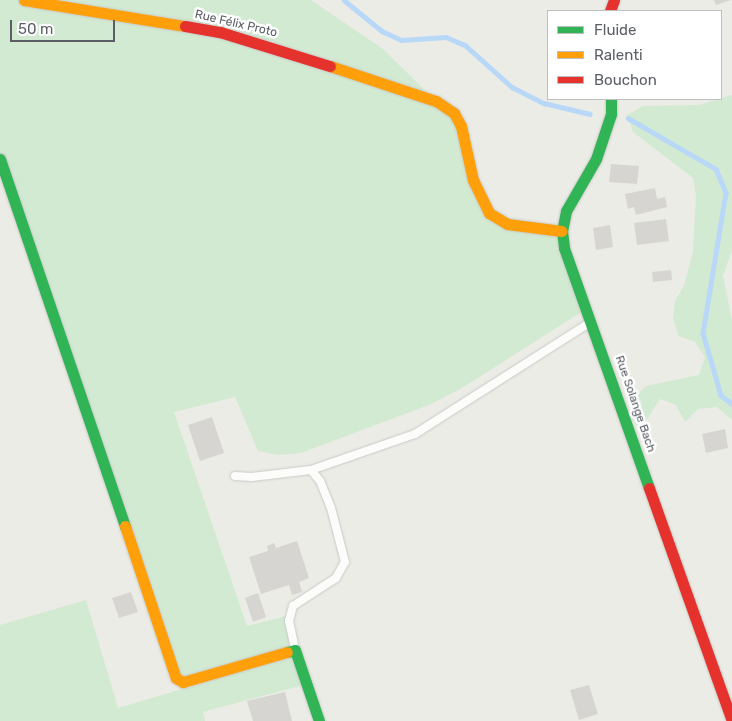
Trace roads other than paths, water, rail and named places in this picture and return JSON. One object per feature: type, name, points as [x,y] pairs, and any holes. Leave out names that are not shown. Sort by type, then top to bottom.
[{"type":"street","name":"Rue Félix Proto","points":[[24,0],[220,32],[277,48],[436,101],[454,113],[461,126],[473,180],[489,212],[507,224],[562,232]]},
{"type":"street","name":"Rue Solange Bach","points":[[611,100],[611,114],[596,159],[566,211],[562,232],[564,248],[732,721]]},
{"type":"street","points":[[0,159],[176,678],[183,682],[295,650],[319,721]]},
{"type":"lane","points":[[235,476],[252,477],[311,470],[415,434],[591,322]]},
{"type":"lane","points":[[295,650],[289,620],[293,606],[336,578],[345,562],[331,508],[320,481],[311,470]]},
{"type":"waterway","points":[[344,0],[382,31],[401,40],[446,37],[465,45],[512,87],[544,103],[590,114]]},
{"type":"waterway","points":[[628,118],[716,169],[726,193],[703,333],[721,395],[732,404]]}]
